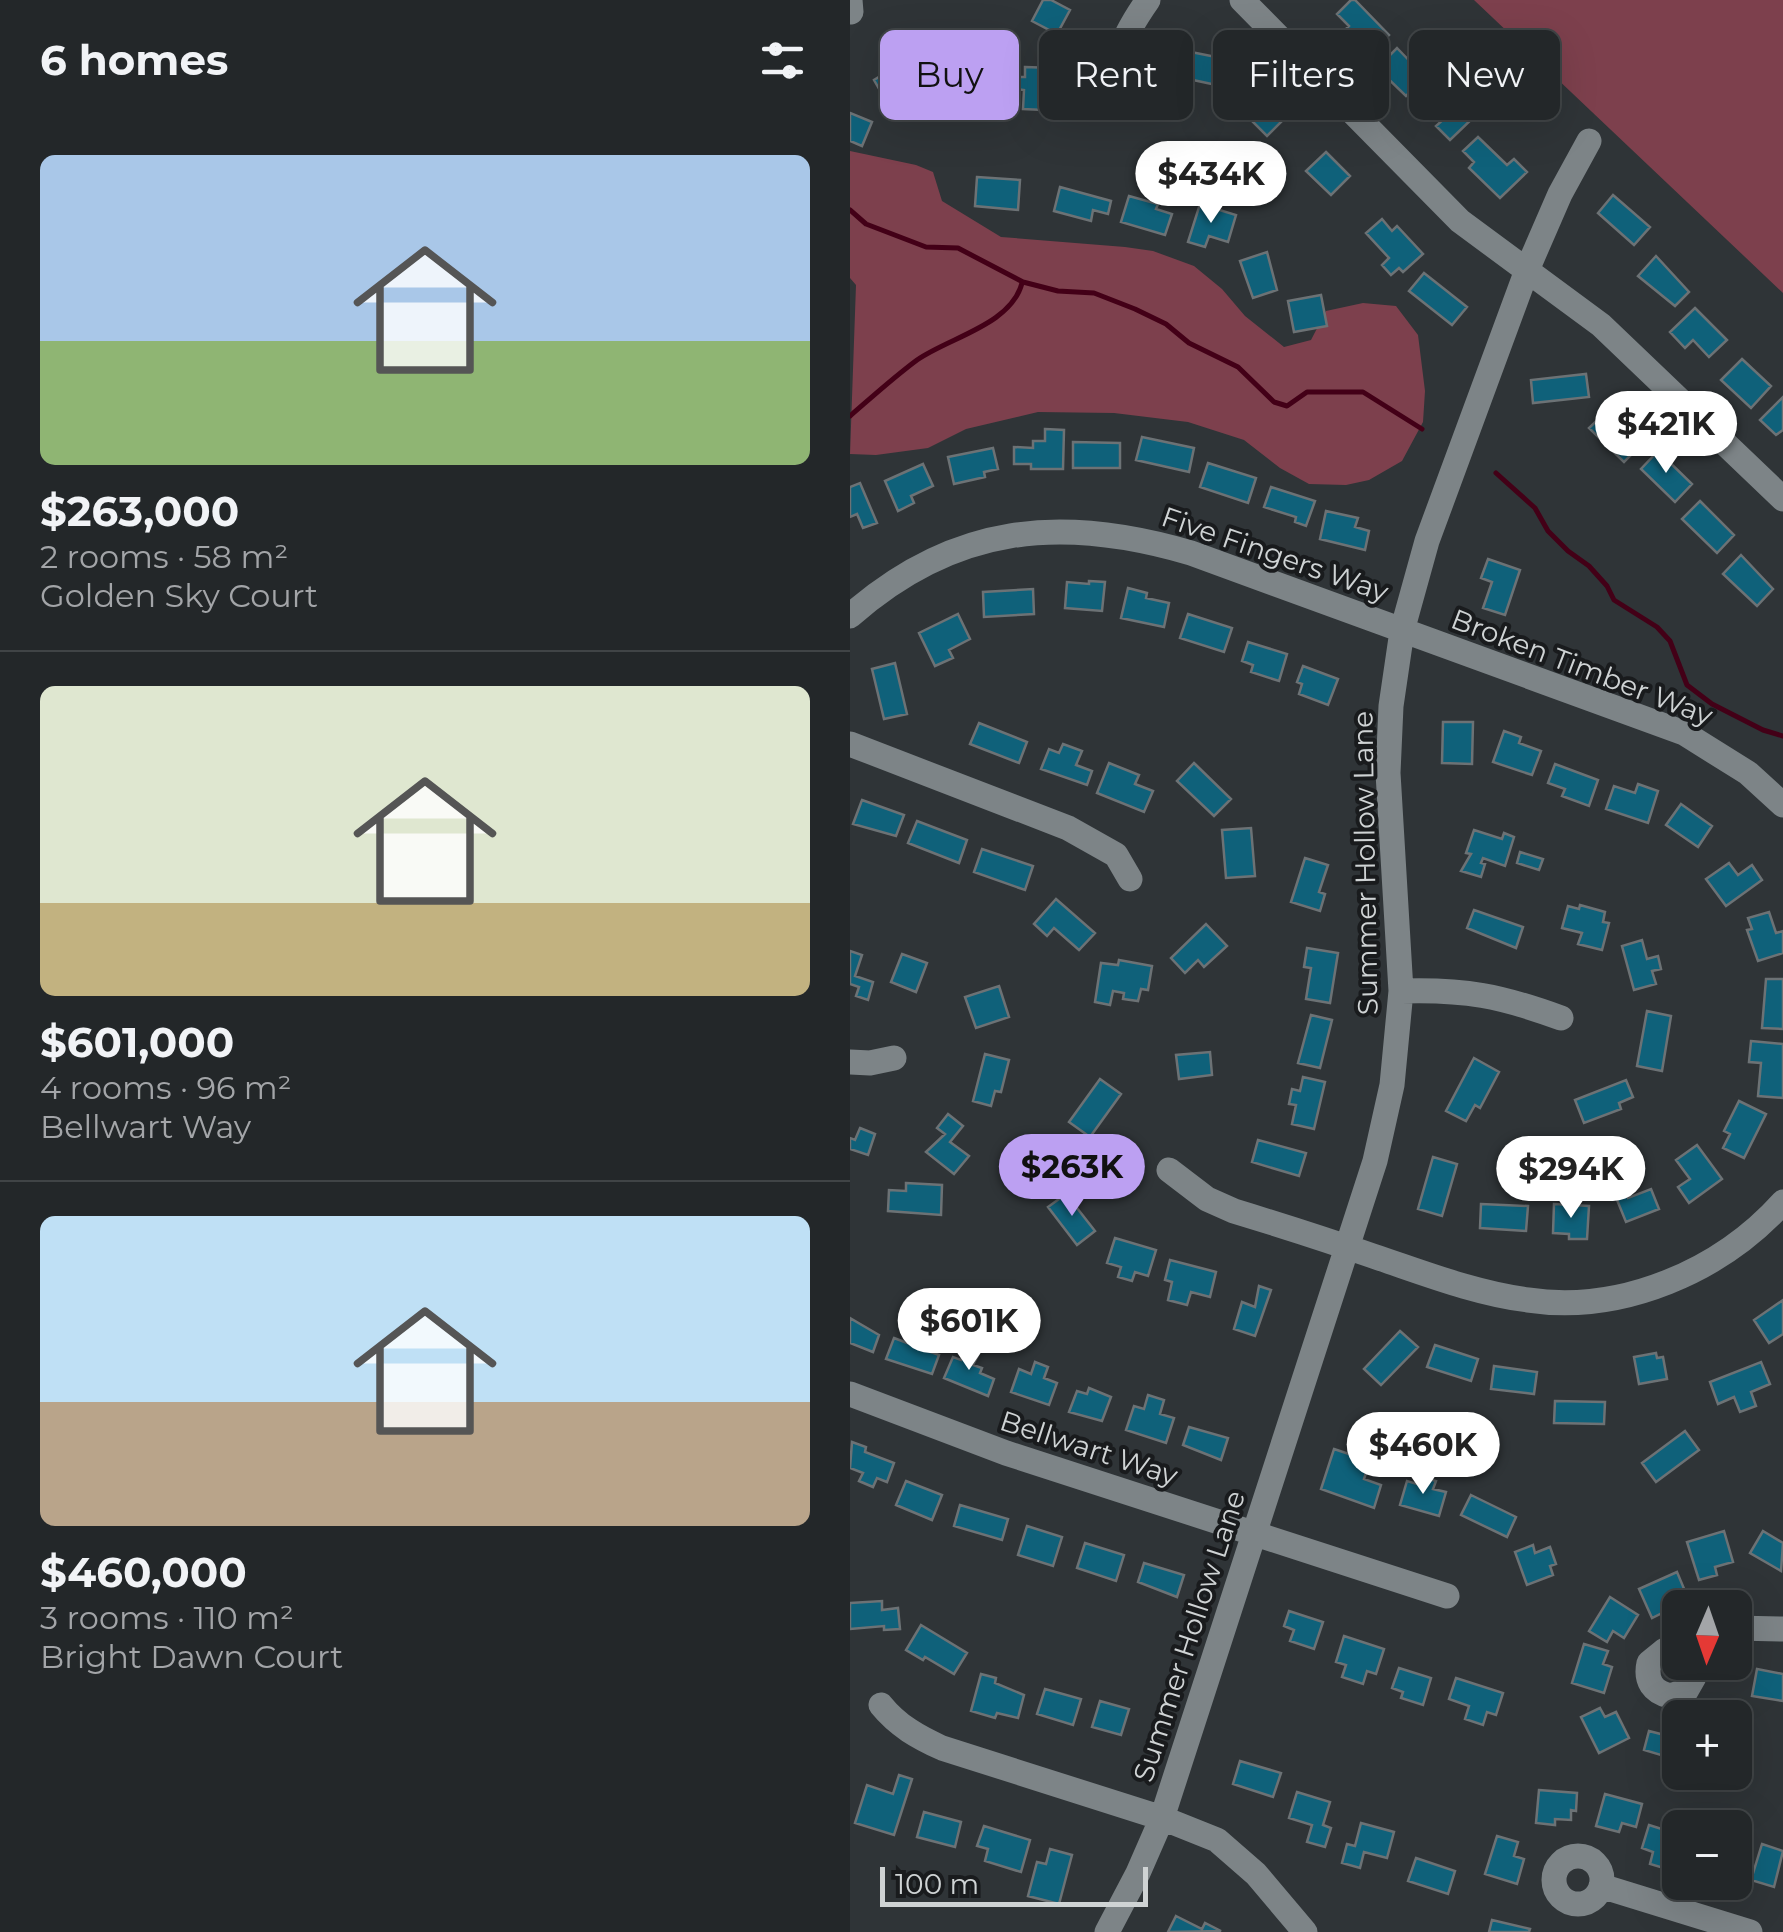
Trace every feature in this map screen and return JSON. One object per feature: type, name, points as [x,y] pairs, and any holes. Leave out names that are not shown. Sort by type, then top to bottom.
[{"type":"street","points":[[850,0],[851,12]]},
{"type":"street","points":[[1128,30],[1148,0]]},
{"type":"street","points":[[1242,0],[1460,221],[1601,325],[1783,499]]},
{"type":"street","name":"Summer Hollow Lane","points":[[1107,1932],[1162,1818],[1386,1120],[1401,991],[1388,772],[1391,706],[1402,630],[1427,542],[1527,270],[1560,194],[1589,141]]},
{"type":"street","name":"Five Fingers Way","points":[[850,616],[874,595],[918,567],[962,548],[1008,536],[1056,530],[1141,538],[1402,630]]},
{"type":"street","name":"Broken Timber Way","points":[[1402,630],[1684,733],[1748,773],[1783,805]]},
{"type":"street","points":[[850,744],[1068,828],[1116,856],[1130,879]]},
{"type":"street","points":[[1401,991],[1454,990],[1489,995],[1561,1018]]},
{"type":"street","points":[[850,1062],[894,1058]]},
{"type":"street","points":[[1170,1170],[1207,1199],[1234,1211],[1468,1288],[1532,1301],[1597,1300],[1662,1284],[1704,1266],[1742,1242],[1783,1202]]},
{"type":"street","name":"Bellwart Way","points":[[850,1394],[1006,1453],[1447,1596]]},
{"type":"street","points":[[1752,1628],[1783,1629]]},
{"type":"street","points":[[1662,1652],[1649,1663],[1648,1678],[1656,1690],[1670,1696],[1686,1690],[1692,1680]]},
{"type":"street","points":[[881,1706],[904,1728],[942,1748],[1162,1818],[1217,1840],[1237,1855],[1304,1932]]},
{"type":"street","points":[[1601,1886],[1750,1932]]},
{"type":"shaded area","points":[[1474,0],[1783,0],[1783,293],[1560,82],[1560,30],[1506,30]]},
{"type":"shaded area","points":[[850,151],[933,172],[942,201],[1001,237],[1153,251],[1194,266],[1222,289],[1245,316],[1284,347],[1311,340],[1326,311],[1363,303],[1396,306],[1418,335],[1425,391],[1423,422],[1402,461],[1369,480],[1346,485],[1309,484],[1280,468],[1244,440],[1188,422],[1114,413],[1038,412],[966,429],[928,448],[850,454],[856,285],[850,278]]},
{"type":"building","points":[[1043,0],[1070,10],[1059,30],[1049,30],[1032,21]]},
{"type":"building","points":[[1355,0],[1384,30],[1347,30],[1349,26],[1337,14]]},
{"type":"building","points":[[1397,48],[1409,60],[1406,96],[1389,80],[1389,56]]},
{"type":"building","points":[[1193,52],[1213,56],[1213,84],[1193,80]]},
{"type":"building","points":[[1025,67],[1039,68],[1039,110],[1023,109],[1024,90],[1019,89],[1019,77],[1025,77]]},
{"type":"building","points":[[850,113],[872,122],[862,146],[850,141]]},
{"type":"building","points":[[1251,120],[1283,120],[1267,136]]},
{"type":"building","points":[[1443,120],[1471,120],[1450,140],[1436,126]]},
{"type":"building","points":[[1478,137],[1507,165],[1514,159],[1527,172],[1500,198],[1469,168],[1474,162],[1463,151]]},
{"type":"building","points":[[1326,152],[1350,176],[1331,195],[1306,171]]},
{"type":"building","points":[[977,177],[1020,180],[1018,210],[975,206]]},
{"type":"building","points":[[1060,187],[1111,201],[1108,214],[1093,210],[1091,221],[1054,211]]},
{"type":"building","points":[[1613,195],[1650,227],[1634,245],[1598,213]]},
{"type":"building","points":[[1129,196],[1158,204],[1156,209],[1172,214],[1165,235],[1121,222]]},
{"type":"building","points":[[1200,204],[1236,215],[1228,242],[1209,236],[1205,247],[1188,242]]},
{"type":"building","points":[[1382,219],[1392,231],[1397,226],[1423,254],[1403,272],[1399,268],[1391,275],[1382,265],[1389,258],[1366,233]]},
{"type":"building","points":[[1267,252],[1277,290],[1253,298],[1240,261]]},
{"type":"building","points":[[1656,256],[1689,292],[1675,306],[1638,276]]},
{"type":"building","points":[[1424,273],[1467,307],[1452,325],[1409,291]]},
{"type":"building","points":[[1321,295],[1327,326],[1294,332],[1288,301]]},
{"type":"building","points":[[1695,308],[1727,340],[1709,357],[1693,340],[1685,348],[1670,332]]},
{"type":"building","points":[[1742,359],[1771,386],[1751,408],[1721,380]]},
{"type":"building","points":[[1586,374],[1589,397],[1533,403],[1531,380]]},
{"type":"building","points":[[1783,397],[1783,430],[1776,435],[1760,420]]},
{"type":"building","points":[[1608,410],[1642,444],[1624,462],[1589,428]]},
{"type":"building","points":[[1045,429],[1064,430],[1063,469],[1031,469],[1031,464],[1014,464],[1014,447],[1033,448],[1033,441],[1045,441]]},
{"type":"building","points":[[1142,437],[1194,448],[1189,472],[1136,460]]},
{"type":"building","points":[[1073,442],[1120,443],[1120,468],[1073,468]]},
{"type":"building","points":[[993,448],[998,469],[984,472],[985,477],[954,484],[948,457]]},
{"type":"building","points":[[1658,451],[1692,484],[1675,502],[1641,469]]},
{"type":"building","points":[[1208,463],[1256,478],[1248,503],[1200,487]]},
{"type":"building","points":[[923,464],[933,486],[911,496],[914,503],[898,511],[885,481]]},
{"type":"building","points":[[860,483],[877,523],[863,528],[857,514],[850,517],[850,487]]},
{"type":"building","points":[[1271,487],[1315,501],[1306,526],[1295,522],[1296,517],[1264,507]]},
{"type":"building","points":[[1700,501],[1734,535],[1717,553],[1682,519]]},
{"type":"building","points":[[1326,511],[1358,518],[1355,527],[1369,531],[1365,550],[1320,539]]},
{"type":"building","points":[[1741,555],[1773,589],[1757,606],[1723,574]]},
{"type":"building","points":[[1488,559],[1520,570],[1505,615],[1483,608],[1492,582],[1481,578]]},
{"type":"building","points":[[1067,582],[1105,582],[1102,611],[1065,608]]},
{"type":"building","points":[[1128,588],[1147,593],[1146,598],[1169,603],[1164,627],[1121,618]]},
{"type":"building","points":[[1033,589],[1034,614],[984,617],[983,592]]},
{"type":"building","points":[[958,614],[970,639],[949,650],[953,658],[935,666],[919,633]]},
{"type":"building","points":[[1188,614],[1232,628],[1224,652],[1180,638]]},
{"type":"building","points":[[1248,642],[1287,654],[1279,681],[1251,672],[1253,665],[1242,661]]},
{"type":"building","points":[[895,663],[907,714],[884,719],[872,669]]},
{"type":"building","points":[[1303,666],[1338,679],[1328,705],[1299,694],[1302,684],[1297,682]]},
{"type":"building","points":[[1443,722],[1473,722],[1472,764],[1442,763]]},
{"type":"building","points":[[979,723],[1027,742],[1019,763],[970,744]]},
{"type":"building","points":[[1504,731],[1521,737],[1519,743],[1541,751],[1532,775],[1493,762]]},
{"type":"building","points":[[1063,744],[1082,751],[1076,765],[1092,771],[1087,785],[1041,769],[1049,749],[1059,753]]},
{"type":"building","points":[[1109,763],[1139,775],[1135,784],[1153,791],[1144,812],[1097,793]]},
{"type":"building","points":[[1194,763],[1231,799],[1214,816],[1177,781]]},
{"type":"building","points":[[1555,764],[1598,780],[1589,806],[1562,796],[1565,789],[1548,783]]},
{"type":"building","points":[[1638,784],[1658,791],[1648,823],[1606,809],[1614,786],[1635,793]]},
{"type":"building","points":[[862,800],[904,815],[896,836],[853,824]]},
{"type":"building","points":[[1681,804],[1712,826],[1698,847],[1666,825]]},
{"type":"building","points":[[917,821],[967,840],[959,863],[908,843]]},
{"type":"building","points":[[1251,828],[1255,876],[1226,878],[1222,830]]},
{"type":"building","points":[[1474,830],[1502,839],[1504,833],[1514,837],[1505,866],[1483,858],[1481,877],[1461,871],[1471,854],[1466,853]]},
{"type":"building","points":[[982,849],[1033,866],[1025,890],[974,872]]},
{"type":"building","points":[[1520,852],[1543,859],[1539,870],[1517,863]]},
{"type":"building","points":[[1305,858],[1328,865],[1319,892],[1325,894],[1320,911],[1291,902]]},
{"type":"building","points":[[1729,863],[1738,875],[1752,865],[1762,880],[1726,906],[1706,879]]},
{"type":"building","points":[[1056,899],[1095,933],[1079,950],[1054,928],[1047,936],[1034,924]]},
{"type":"building","points":[[1580,905],[1605,912],[1603,922],[1609,923],[1602,950],[1578,944],[1582,933],[1562,928],[1568,906],[1579,909]]},
{"type":"building","points":[[1474,910],[1523,927],[1516,948],[1467,928]]},
{"type":"building","points":[[1769,912],[1776,933],[1783,931],[1783,953],[1758,961],[1747,930],[1752,929],[1748,918]]},
{"type":"building","points":[[1206,924],[1227,946],[1204,967],[1198,960],[1185,973],[1171,958]]},
{"type":"building","points":[[1642,940],[1647,959],[1658,956],[1661,969],[1652,971],[1656,984],[1634,990],[1622,946]]},
{"type":"building","points":[[1307,948],[1338,953],[1330,1003],[1306,999],[1311,968],[1304,967]]},
{"type":"building","points":[[850,951],[862,955],[855,976],[873,982],[868,1000],[856,996],[859,987],[850,984]]},
{"type":"building","points":[[902,954],[927,963],[916,992],[891,982]]},
{"type":"building","points":[[1119,960],[1152,966],[1148,990],[1141,989],[1138,1001],[1123,999],[1124,993],[1113,991],[1110,1005],[1095,1002],[1101,963],[1118,965]]},
{"type":"building","points":[[1766,979],[1783,979],[1783,1029],[1762,1028]]},
{"type":"building","points":[[999,986],[1009,1017],[976,1028],[965,997]]},
{"type":"building","points":[[1647,1011],[1671,1016],[1662,1071],[1637,1066]]},
{"type":"building","points":[[1311,1015],[1332,1020],[1320,1068],[1298,1063]]},
{"type":"building","points":[[1751,1041],[1783,1044],[1783,1098],[1758,1096],[1761,1063],[1749,1062]]},
{"type":"building","points":[[1210,1052],[1212,1075],[1179,1079],[1176,1055]]},
{"type":"building","points":[[985,1054],[1009,1060],[1001,1092],[995,1091],[991,1106],[973,1101]]},
{"type":"building","points":[[1474,1058],[1499,1072],[1480,1108],[1475,1105],[1466,1121],[1446,1111]]},
{"type":"building","points":[[1303,1077],[1325,1082],[1314,1129],[1292,1124],[1296,1105],[1289,1104],[1292,1089],[1300,1091]]},
{"type":"building","points":[[1100,1079],[1121,1094],[1090,1137],[1069,1122]]},
{"type":"building","points":[[1626,1080],[1633,1097],[1619,1103],[1621,1109],[1584,1123],[1575,1100]]},
{"type":"building","points":[[1739,1101],[1766,1114],[1744,1158],[1723,1148],[1730,1134],[1724,1131]]},
{"type":"building","points":[[948,1114],[963,1126],[950,1142],[969,1156],[954,1174],[926,1152],[945,1134],[937,1128]]},
{"type":"building","points":[[860,1128],[875,1134],[868,1155],[850,1149],[850,1138],[855,1140]]},
{"type":"building","points":[[1258,1140],[1306,1153],[1299,1176],[1252,1162]]},
{"type":"building","points":[[1697,1145],[1722,1179],[1689,1203],[1678,1187],[1690,1179],[1676,1160]]},
{"type":"building","points":[[1433,1157],[1457,1164],[1442,1216],[1418,1209]]},
{"type":"building","points":[[906,1183],[942,1185],[941,1215],[888,1211],[889,1190],[906,1191]]},
{"type":"building","points":[[1651,1189],[1659,1209],[1626,1222],[1615,1195],[1625,1191],[1628,1198]]},
{"type":"building","points":[[1066,1194],[1095,1231],[1077,1245],[1048,1207]]},
{"type":"building","points":[[1481,1204],[1528,1206],[1526,1231],[1480,1228]]},
{"type":"building","points":[[1554,1204],[1589,1206],[1587,1239],[1569,1239],[1569,1234],[1553,1233]]},
{"type":"building","points":[[1115,1238],[1156,1250],[1148,1276],[1135,1272],[1132,1281],[1118,1277],[1121,1267],[1107,1263]]},
{"type":"building","points":[[1170,1260],[1216,1272],[1210,1297],[1191,1292],[1187,1305],[1168,1300],[1172,1282],[1165,1280]]},
{"type":"building","points":[[1259,1286],[1271,1290],[1255,1336],[1234,1329],[1242,1302],[1255,1307]]},
{"type":"building","points":[[1783,1300],[1783,1334],[1769,1343],[1754,1320]]},
{"type":"building","points":[[850,1318],[879,1335],[873,1352],[850,1343]]},
{"type":"building","points":[[1400,1331],[1418,1347],[1381,1385],[1364,1369]]},
{"type":"building","points":[[894,1338],[939,1355],[932,1374],[886,1359]]},
{"type":"building","points":[[1435,1345],[1478,1359],[1471,1381],[1427,1367]]},
{"type":"building","points":[[966,1347],[979,1353],[973,1365],[982,1368],[980,1373],[994,1379],[988,1396],[944,1378],[953,1357],[961,1360]]},
{"type":"building","points":[[1656,1353],[1657,1358],[1663,1357],[1667,1379],[1639,1384],[1634,1357]]},
{"type":"building","points":[[1035,1362],[1048,1367],[1044,1378],[1057,1383],[1049,1405],[1011,1392],[1019,1369],[1031,1374]]},
{"type":"building","points":[[1761,1362],[1770,1384],[1751,1392],[1756,1406],[1740,1412],[1734,1397],[1718,1404],[1710,1382]]},
{"type":"building","points":[[1494,1366],[1537,1372],[1534,1394],[1491,1389]]},
{"type":"building","points":[[1089,1388],[1111,1397],[1102,1421],[1069,1412],[1077,1391],[1087,1394]]},
{"type":"building","points":[[1148,1395],[1164,1400],[1160,1414],[1174,1418],[1166,1443],[1126,1430],[1134,1406],[1144,1409]]},
{"type":"building","points":[[1555,1401],[1605,1402],[1604,1424],[1554,1423]]},
{"type":"building","points":[[1189,1427],[1228,1438],[1221,1460],[1183,1445]]},
{"type":"building","points":[[1685,1431],[1699,1450],[1656,1482],[1642,1463]]},
{"type":"building","points":[[852,1442],[866,1447],[865,1452],[894,1463],[887,1482],[877,1478],[873,1487],[859,1481],[863,1473],[850,1468]]},
{"type":"building","points":[[1334,1449],[1370,1461],[1364,1479],[1381,1485],[1374,1508],[1321,1489]]},
{"type":"building","points":[[1419,1476],[1436,1481],[1433,1489],[1446,1492],[1439,1516],[1400,1505],[1407,1481],[1417,1484]]},
{"type":"building","points":[[906,1481],[942,1495],[932,1520],[896,1505]]},
{"type":"building","points":[[1471,1495],[1516,1517],[1507,1537],[1461,1515]]},
{"type":"building","points":[[960,1505],[1008,1519],[1002,1540],[954,1526]]},
{"type":"building","points":[[1027,1526],[1062,1537],[1053,1566],[1018,1555]]},
{"type":"building","points":[[1724,1531],[1733,1562],[1715,1567],[1717,1575],[1699,1580],[1687,1542]]},
{"type":"building","points":[[1763,1531],[1783,1543],[1781,1571],[1750,1553]]},
{"type":"building","points":[[1085,1543],[1124,1555],[1116,1581],[1077,1568]]},
{"type":"building","points":[[1533,1545],[1535,1553],[1550,1547],[1556,1564],[1550,1566],[1553,1575],[1527,1585],[1515,1552]]},
{"type":"building","points":[[1144,1563],[1184,1575],[1177,1597],[1138,1582]]},
{"type":"building","points":[[1677,1572],[1685,1590],[1662,1590],[1662,1613],[1652,1618],[1639,1589]]},
{"type":"building","points":[[1610,1597],[1638,1615],[1624,1638],[1613,1631],[1607,1642],[1589,1631]]},
{"type":"building","points":[[882,1601],[882,1610],[898,1608],[900,1629],[850,1629],[850,1603]]},
{"type":"building","points":[[1289,1611],[1323,1622],[1314,1649],[1290,1641],[1294,1630],[1284,1626]]},
{"type":"building","points":[[921,1625],[967,1653],[954,1674],[906,1650]]},
{"type":"building","points":[[1344,1636],[1384,1649],[1376,1674],[1367,1671],[1363,1684],[1342,1677],[1346,1665],[1336,1662]]},
{"type":"building","points":[[1584,1644],[1608,1651],[1603,1664],[1612,1667],[1604,1693],[1572,1683]]},
{"type":"building","points":[[1399,1668],[1431,1678],[1423,1705],[1401,1698],[1403,1692],[1392,1688]]},
{"type":"building","points":[[1757,1669],[1783,1674],[1783,1701],[1752,1696]]},
{"type":"building","points":[[981,1674],[1024,1695],[1018,1718],[997,1713],[995,1718],[971,1711]]},
{"type":"building","points":[[1456,1678],[1503,1693],[1496,1715],[1487,1712],[1483,1725],[1465,1719],[1469,1706],[1449,1699]]},
{"type":"building","points":[[1045,1689],[1081,1699],[1073,1725],[1037,1714]]},
{"type":"building","points":[[1100,1701],[1129,1709],[1121,1735],[1092,1727]]},
{"type":"building","points":[[1600,1708],[1605,1717],[1616,1712],[1629,1738],[1599,1753],[1581,1717]]},
{"type":"building","points":[[1649,1731],[1662,1734],[1662,1755],[1644,1750]]},
{"type":"building","points":[[1240,1761],[1281,1773],[1273,1797],[1233,1784]]},
{"type":"building","points":[[899,1775],[912,1779],[894,1835],[855,1823],[867,1785],[893,1794]]},
{"type":"building","points":[[1539,1790],[1577,1793],[1571,1820],[1555,1819],[1555,1825],[1536,1823]]},
{"type":"building","points":[[1297,1792],[1330,1802],[1323,1825],[1331,1828],[1325,1847],[1307,1842],[1312,1825],[1289,1818]]},
{"type":"building","points":[[1605,1794],[1642,1804],[1636,1827],[1622,1823],[1619,1832],[1596,1826]]},
{"type":"building","points":[[924,1812],[961,1822],[955,1847],[917,1837]]},
{"type":"building","points":[[1361,1823],[1394,1832],[1387,1858],[1364,1852],[1360,1868],[1342,1863],[1347,1844],[1355,1846]]},
{"type":"building","points":[[1649,1825],[1662,1829],[1662,1868],[1650,1864],[1653,1852],[1642,1848]]},
{"type":"building","points":[[984,1826],[1030,1840],[1021,1872],[985,1861],[988,1849],[977,1846]]},
{"type":"building","points":[[1497,1836],[1518,1842],[1514,1856],[1524,1859],[1517,1884],[1485,1874]]},
{"type":"building","points":[[1762,1844],[1783,1851],[1774,1887],[1752,1880]]},
{"type":"building","points":[[1050,1849],[1072,1855],[1059,1904],[1028,1896],[1037,1862],[1046,1864]]},
{"type":"building","points":[[1416,1858],[1455,1871],[1448,1894],[1408,1881]]},
{"type":"building","points":[[1176,1916],[1202,1929],[1205,1923],[1221,1931],[1168,1932]]},
{"type":"building","points":[[1492,1920],[1530,1929],[1489,1932]]},
{"type":"waterway","points":[[850,210],[866,224],[926,247],[958,248],[1023,282],[1058,291],[1094,293],[1135,309],[1166,324],[1189,343],[1238,367],[1274,402],[1287,406],[1307,392],[1363,392],[1422,429]]},
{"type":"waterway","points":[[850,416],[917,360],[1006,310],[1022,283]]},
{"type":"waterway","points":[[1496,473],[1535,508],[1548,531],[1589,566],[1614,600],[1657,627],[1670,641],[1687,685],[1712,704],[1783,736]]}]
